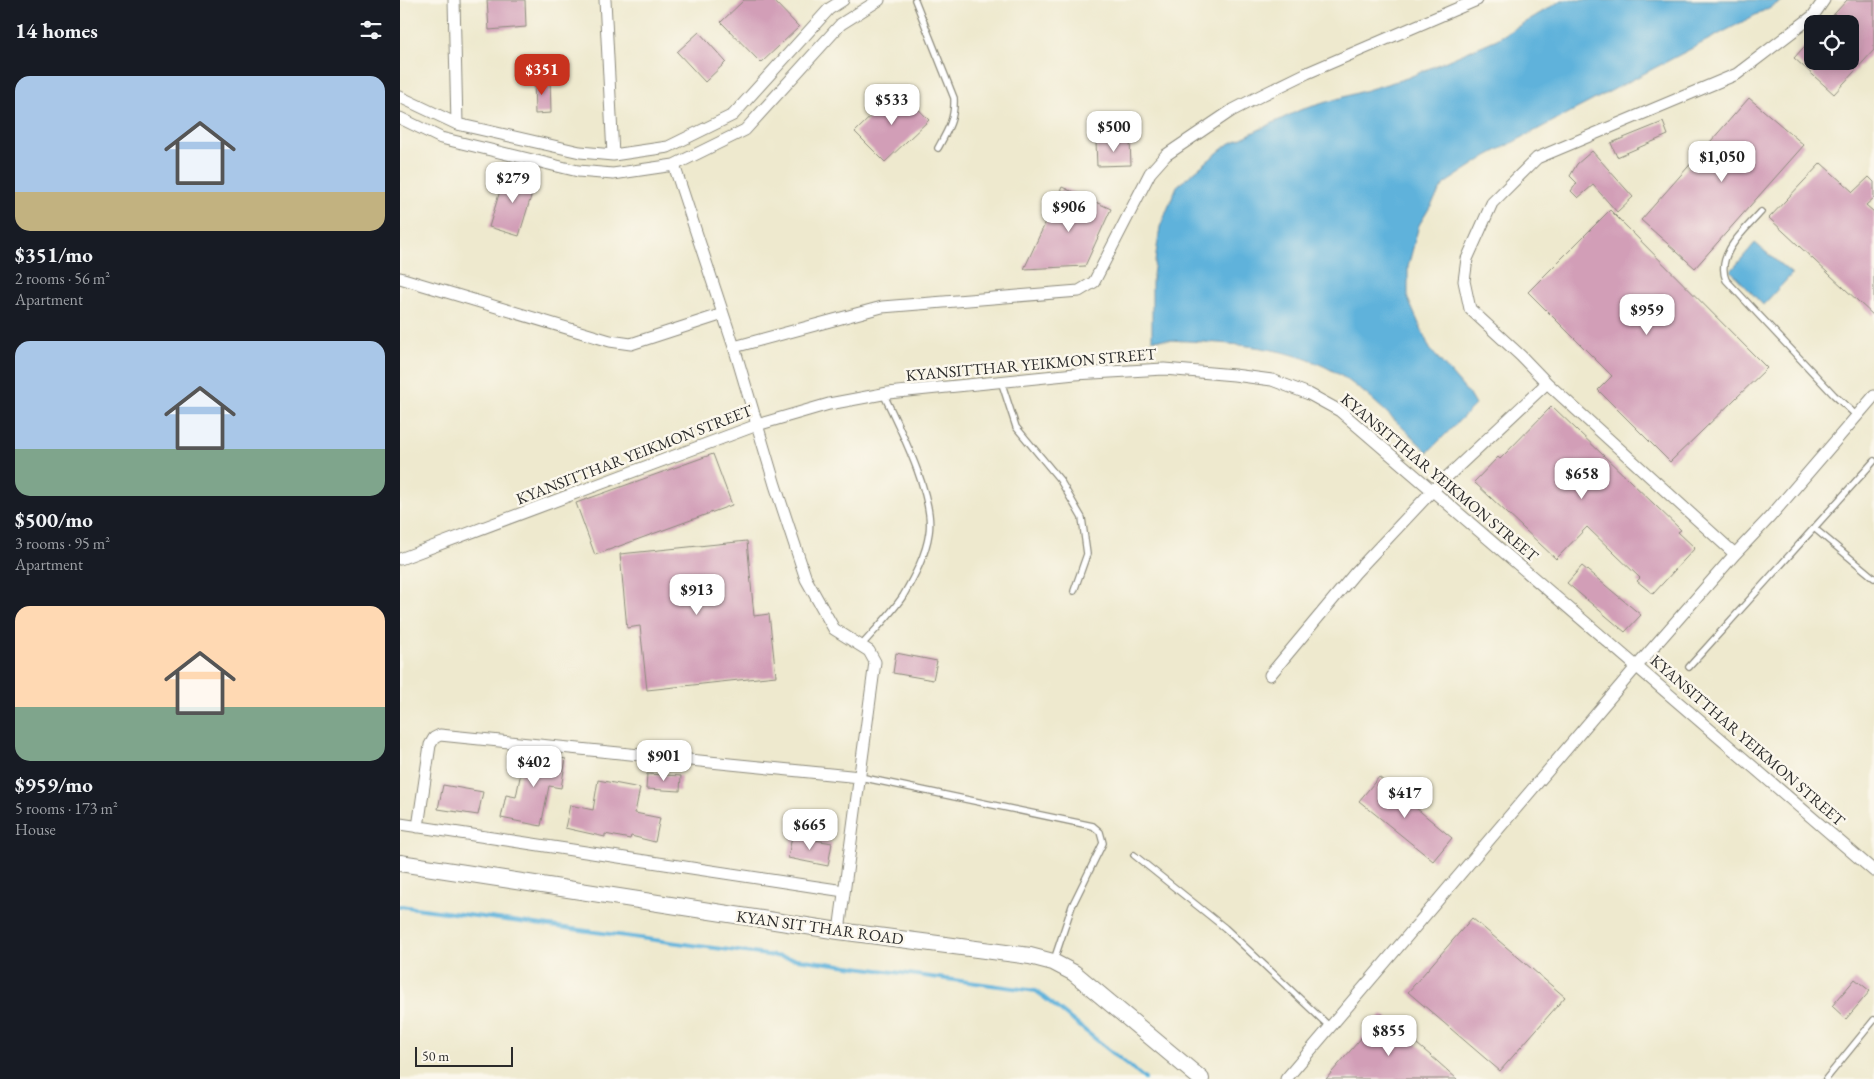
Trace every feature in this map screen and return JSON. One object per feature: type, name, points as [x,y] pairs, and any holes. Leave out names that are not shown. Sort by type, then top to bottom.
[{"type":"main road","name":"KYAN SIT THAR ROAD","points":[[400,863],[839,930],[1030,956],[1053,962],[1074,972],[1200,1079]]},
{"type":"street","points":[[454,0],[457,124]]},
{"type":"street","points":[[605,0],[613,155]]},
{"type":"street","points":[[400,97],[457,124],[580,152],[613,155],[668,147],[733,115],[829,9],[843,0]]},
{"type":"street","points":[[400,118],[441,138],[578,171],[613,174],[674,165],[745,130],[842,24],[878,0]]},
{"type":"street","points":[[734,347],[882,307],[1080,291],[1094,282],[1150,173],[1166,155],[1231,111],[1269,91],[1477,0]]},
{"type":"street","points":[[1735,554],[1547,383],[1470,309],[1464,281],[1467,259],[1492,203],[1537,158],[1737,74],[1813,16],[1824,0]]},
{"type":"street","points":[[674,165],[734,347],[806,579],[834,629],[869,651],[875,662],[839,930]]},
{"type":"street","points":[[400,278],[610,342],[632,344],[723,314]]},
{"type":"street","name":"KYANSITTHAR YEIKMON STREET","points":[[400,559],[757,425],[829,404],[883,393],[1074,374],[1164,369],[1272,380],[1309,394],[1340,411],[1874,871]]},
{"type":"street","points":[[1270,675],[1355,572],[1433,490],[1547,383]]},
{"type":"street","points":[[1286,1079],[1637,666],[1770,517],[1874,396]]},
{"type":"street","points":[[418,827],[430,745],[434,738],[440,735],[860,778]]},
{"type":"street","points":[[400,824],[844,891]]},
{"type":"lane","points":[[914,0],[954,98],[955,111],[951,125],[938,148]]},
{"type":"lane","points":[[1760,212],[1730,248],[1723,268],[1726,280],[1834,395],[1857,416]]},
{"type":"lane","points":[[1001,381],[1016,428],[1060,480],[1082,518],[1086,554],[1074,591]]},
{"type":"lane","points":[[861,646],[902,597],[923,558],[929,532],[928,507],[909,448],[883,393]]},
{"type":"lane","points":[[1689,667],[1874,461]]},
{"type":"lane","points":[[1814,528],[1874,578]]},
{"type":"lane","points":[[860,778],[1093,826],[1100,832],[1103,843],[1072,906],[1053,962]]},
{"type":"lane","points":[[1134,855],[1225,928],[1330,1027]]},
{"type":"lane","points":[[1826,1079],[1874,1020]]},
{"type":"water","points":[[1562,0],[1784,0],[1487,156],[1444,184],[1419,225],[1408,267],[1408,299],[1430,349],[1468,393],[1475,405],[1428,452],[1360,389],[1335,372],[1315,362],[1270,349],[1222,343],[1152,339],[1152,282],[1160,227],[1177,186],[1227,145],[1300,110],[1407,78],[1497,39]]},
{"type":"water","points":[[1755,243],[1792,274],[1763,305],[1731,271]]},
{"type":"building","points":[[487,0],[525,0],[526,27],[489,30]]},
{"type":"building","points":[[744,0],[773,0],[799,27],[761,63],[721,22]]},
{"type":"building","points":[[1847,0],[1874,0],[1874,50],[1859,66],[1859,15],[1833,15]]},
{"type":"building","points":[[699,32],[726,62],[705,82],[677,52]]},
{"type":"building","points":[[1804,47],[1804,67],[1794,58]]},
{"type":"building","points":[[1807,70],[1856,70],[1834,94]]},
{"type":"building","points":[[550,77],[551,113],[535,114],[534,78]]},
{"type":"building","points":[[899,89],[929,120],[885,162],[855,132]]},
{"type":"building","points":[[1749,98],[1804,145],[1695,268],[1641,220]]},
{"type":"building","points":[[1663,122],[1668,135],[1617,157],[1611,143]]},
{"type":"building","points":[[1130,140],[1131,165],[1097,166],[1096,142]]},
{"type":"building","points":[[1592,151],[1633,197],[1617,212],[1593,185],[1578,198],[1571,191],[1577,183],[1570,176],[1577,164]]},
{"type":"building","points":[[1821,163],[1853,192],[1869,177],[1874,182],[1874,198],[1866,205],[1874,212],[1874,316],[1769,218]]},
{"type":"building","points":[[506,171],[536,180],[519,236],[489,227]]},
{"type":"building","points":[[1062,187],[1111,209],[1085,266],[1024,269]]},
{"type":"building","points":[[1610,210],[1767,368],[1670,462],[1598,390],[1612,376],[1528,292]]},
{"type":"building","points":[[1552,406],[1681,530],[1678,532],[1695,548],[1653,594],[1637,581],[1640,578],[1587,527],[1556,559],[1474,482],[1498,457],[1500,459]]},
{"type":"building","points":[[713,454],[732,505],[595,555],[576,503]]},
{"type":"building","points":[[747,541],[754,616],[769,614],[776,676],[647,690],[640,626],[627,628],[620,554]]},
{"type":"building","points":[[1582,566],[1641,615],[1625,632],[1567,583]]},
{"type":"building","points":[[896,653],[937,661],[933,680],[893,673]]},
{"type":"building","points":[[525,752],[566,759],[561,788],[549,786],[541,826],[501,818],[506,795],[516,797]]},
{"type":"building","points":[[647,774],[681,776],[680,791],[646,789]]},
{"type":"building","points":[[1379,777],[1452,838],[1433,861],[1359,801]]},
{"type":"building","points":[[598,780],[640,788],[635,813],[660,818],[655,842],[631,836],[630,839],[605,834],[605,837],[565,828],[570,805],[593,810]]},
{"type":"building","points":[[443,785],[483,792],[478,815],[438,809]]},
{"type":"building","points":[[792,836],[832,843],[828,866],[788,858]]},
{"type":"building","points":[[1472,918],[1565,997],[1500,1071],[1408,992]]},
{"type":"building","points":[[1855,979],[1870,991],[1846,1019],[1832,1006]]},
{"type":"building","points":[[1382,1014],[1438,1062],[1457,1079],[1326,1079]]},
{"type":"waterway","points":[[400,906],[1036,991],[1145,1079]]}]
